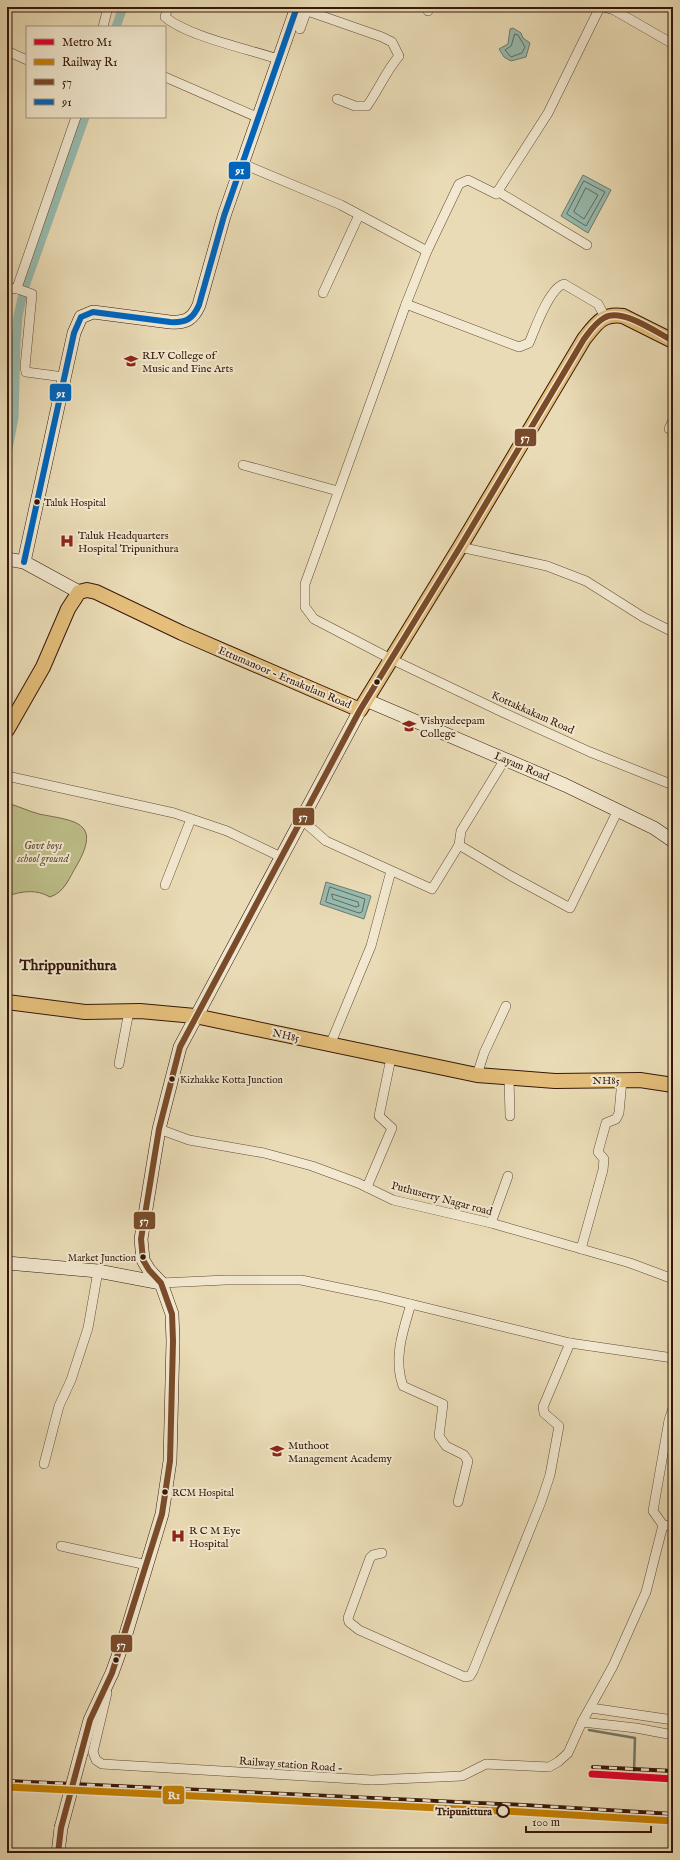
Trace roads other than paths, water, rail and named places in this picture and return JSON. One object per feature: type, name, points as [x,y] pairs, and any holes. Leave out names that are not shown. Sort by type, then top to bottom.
[{"type":"main road","points":[[24,562],[74,333],[83,316],[97,312],[176,323],[188,320],[192,317],[199,304],[224,216],[259,118],[278,59],[301,8]]},
{"type":"main road","points":[[605,317],[614,315],[623,316],[673,341]]},
{"type":"main road","name":"Ettumanoor - Ernakulam Road","points":[[79,592],[87,590],[96,592],[182,633],[363,705],[460,547],[584,339],[596,324],[605,317]]},
{"type":"main road","points":[[7,559],[24,562],[79,592],[68,609],[43,667],[7,730]]},
{"type":"main road","points":[[58,1853],[61,1828],[90,1720],[112,1673],[162,1514],[170,1461],[174,1341],[172,1314],[160,1283],[143,1260],[141,1239],[159,1129],[180,1047],[195,1016],[363,705]]},
{"type":"main road","name":"Layam Road","points":[[363,705],[565,784],[654,828],[673,841]]},
{"type":"main road","points":[[7,1002],[85,1012],[170,1012],[195,1016]]},
{"type":"main road","name":"NH85","points":[[195,1016],[477,1075],[555,1081],[640,1080],[673,1085]]},
{"type":"main road","points":[[7,1263],[98,1271],[160,1283]]},
{"type":"street","points":[[103,26],[108,7]]},
{"type":"street","points":[[168,7],[165,17],[171,23],[202,35],[278,59]]},
{"type":"street","points":[[587,245],[497,191],[548,113],[600,7]]},
{"type":"street","points":[[604,7],[614,10],[673,44]]},
{"type":"street","points":[[300,29],[301,8],[392,42],[399,56],[388,68],[367,106],[355,106],[338,99]]},
{"type":"street","points":[[7,50],[26,60]]},
{"type":"street","points":[[166,77],[259,118]]},
{"type":"street","points":[[21,291],[19,282],[76,118]]},
{"type":"street","points":[[243,164],[341,205],[427,251]]},
{"type":"street","name":"Kottakkakam Road","points":[[497,191],[496,194],[468,180],[459,184],[427,251],[406,304],[305,584],[305,607],[314,619],[391,659],[590,752],[668,783]]},
{"type":"street","points":[[323,293],[359,215]]},
{"type":"street","points":[[406,304],[519,347],[528,343],[549,298],[560,285],[564,284],[598,304],[605,317]]},
{"type":"street","points":[[7,288],[32,294],[25,366],[26,372],[64,377]]},
{"type":"street","points":[[669,429],[673,420]]},
{"type":"street","points":[[243,465],[338,491]]},
{"type":"street","points":[[460,547],[547,566],[586,581],[643,617],[673,632]]},
{"type":"street","points":[[301,819],[326,841],[432,889],[459,845],[461,831],[504,759]]},
{"type":"street","points":[[7,776],[174,813],[227,832],[281,857]]},
{"type":"street","points":[[459,845],[511,876],[570,908],[618,810]]},
{"type":"street","points":[[165,885],[191,819]]},
{"type":"street","points":[[330,1045],[371,946],[391,871]]},
{"type":"street","points":[[477,1075],[484,1053],[506,1006]]},
{"type":"street","points":[[119,1064],[129,1011]]},
{"type":"street","points":[[367,1187],[392,1128],[379,1116],[391,1058]]},
{"type":"street","points":[[509,1078],[510,1116]]},
{"type":"street","points":[[581,1249],[603,1170],[604,1159],[598,1152],[601,1136],[606,1123],[616,1119],[619,1113],[622,1080]]},
{"type":"street","name":"Puthuserry Nagar road","points":[[159,1129],[189,1140],[264,1153],[312,1166],[367,1187],[393,1200],[491,1224],[581,1249],[630,1263],[673,1278]]},
{"type":"street","points":[[491,1224],[508,1176]]},
{"type":"street","points":[[44,1464],[59,1406],[71,1380],[88,1328],[98,1271]]},
{"type":"street","points":[[160,1283],[226,1280],[301,1280],[411,1304],[570,1343],[673,1358]]},
{"type":"street","points":[[411,1304],[398,1348],[401,1378],[403,1386],[443,1404],[439,1436],[446,1446],[464,1456],[468,1461],[458,1502]]},
{"type":"street","points":[[382,1553],[373,1555],[370,1558],[348,1618],[349,1622],[359,1630],[464,1677],[470,1676],[535,1517],[550,1476],[559,1426],[544,1413],[543,1407],[570,1343]]},
{"type":"street","points":[[673,1408],[669,1420],[653,1510],[663,1525],[646,1592],[613,1666],[582,1722],[673,1734]]},
{"type":"street","points":[[663,1525],[673,1526]]},
{"type":"street","points":[[61,1546],[147,1565]]},
{"type":"street","name":"Railway station Road -","points":[[112,1673],[93,1752],[96,1760],[102,1764],[372,1780],[462,1776],[486,1764],[549,1767],[558,1762],[568,1752],[582,1722]]},
{"type":"street","points":[[591,1708],[673,1720]]},
{"type":"water","points":[[513,28],[521,33],[523,38],[530,43],[526,57],[511,61],[504,57],[499,49],[508,44],[510,29]]},
{"type":"water","points":[[583,175],[611,190],[588,233],[561,216]]},
{"type":"water","points":[[326,882],[371,896],[364,919],[320,904]]},
{"type":"waterway","points":[[116,26],[123,7]]},
{"type":"waterway","points":[[7,454],[14,418],[18,316],[24,289],[85,118]]},
{"type":"waterway","points":[[589,1730],[635,1738],[634,1773],[673,1778]]},
{"type":"railway","points":[[593,1767],[673,1771]]},
{"type":"railway","points":[[592,1774],[650,1778]]},
{"type":"railway","points":[[7,1781],[523,1805],[673,1814]]},
{"type":"metro line","name":"M1","points":[[592,1774],[673,1779]]},
{"type":"rail line","name":"R1","points":[[7,1787],[522,1812],[673,1821]]},
{"type":"place","name":"RLV College of Music and Fine Arts","points":[[131,361]]},
{"type":"place","name":"Taluk Hospital","points":[[37,502]]},
{"type":"place","name":"Taluk Headquarters Hospital Tripunithura","points":[[67,541]]},
{"type":"place","name":"Vishyadeepam College","points":[[409,726]]},
{"type":"place","name":"Kizhakke Kotta Junction","points":[[172,1079]]},
{"type":"place","name":"Market Junction","points":[[143,1257]]},
{"type":"place","name":"Muthoot Management Academy","points":[[277,1451]]},
{"type":"place","name":"RCM Hospital","points":[[165,1492]]},
{"type":"place","name":"R C M Eye Hospital","points":[[178,1536]]},
{"type":"place","name":"Tripunittura","points":[[503,1811]]},
{"type":"district","name":"Thrippunithura","points":[[68,965]]},
{"type":"park label","name":"Govt boys school ground","points":[[43,851]]}]
